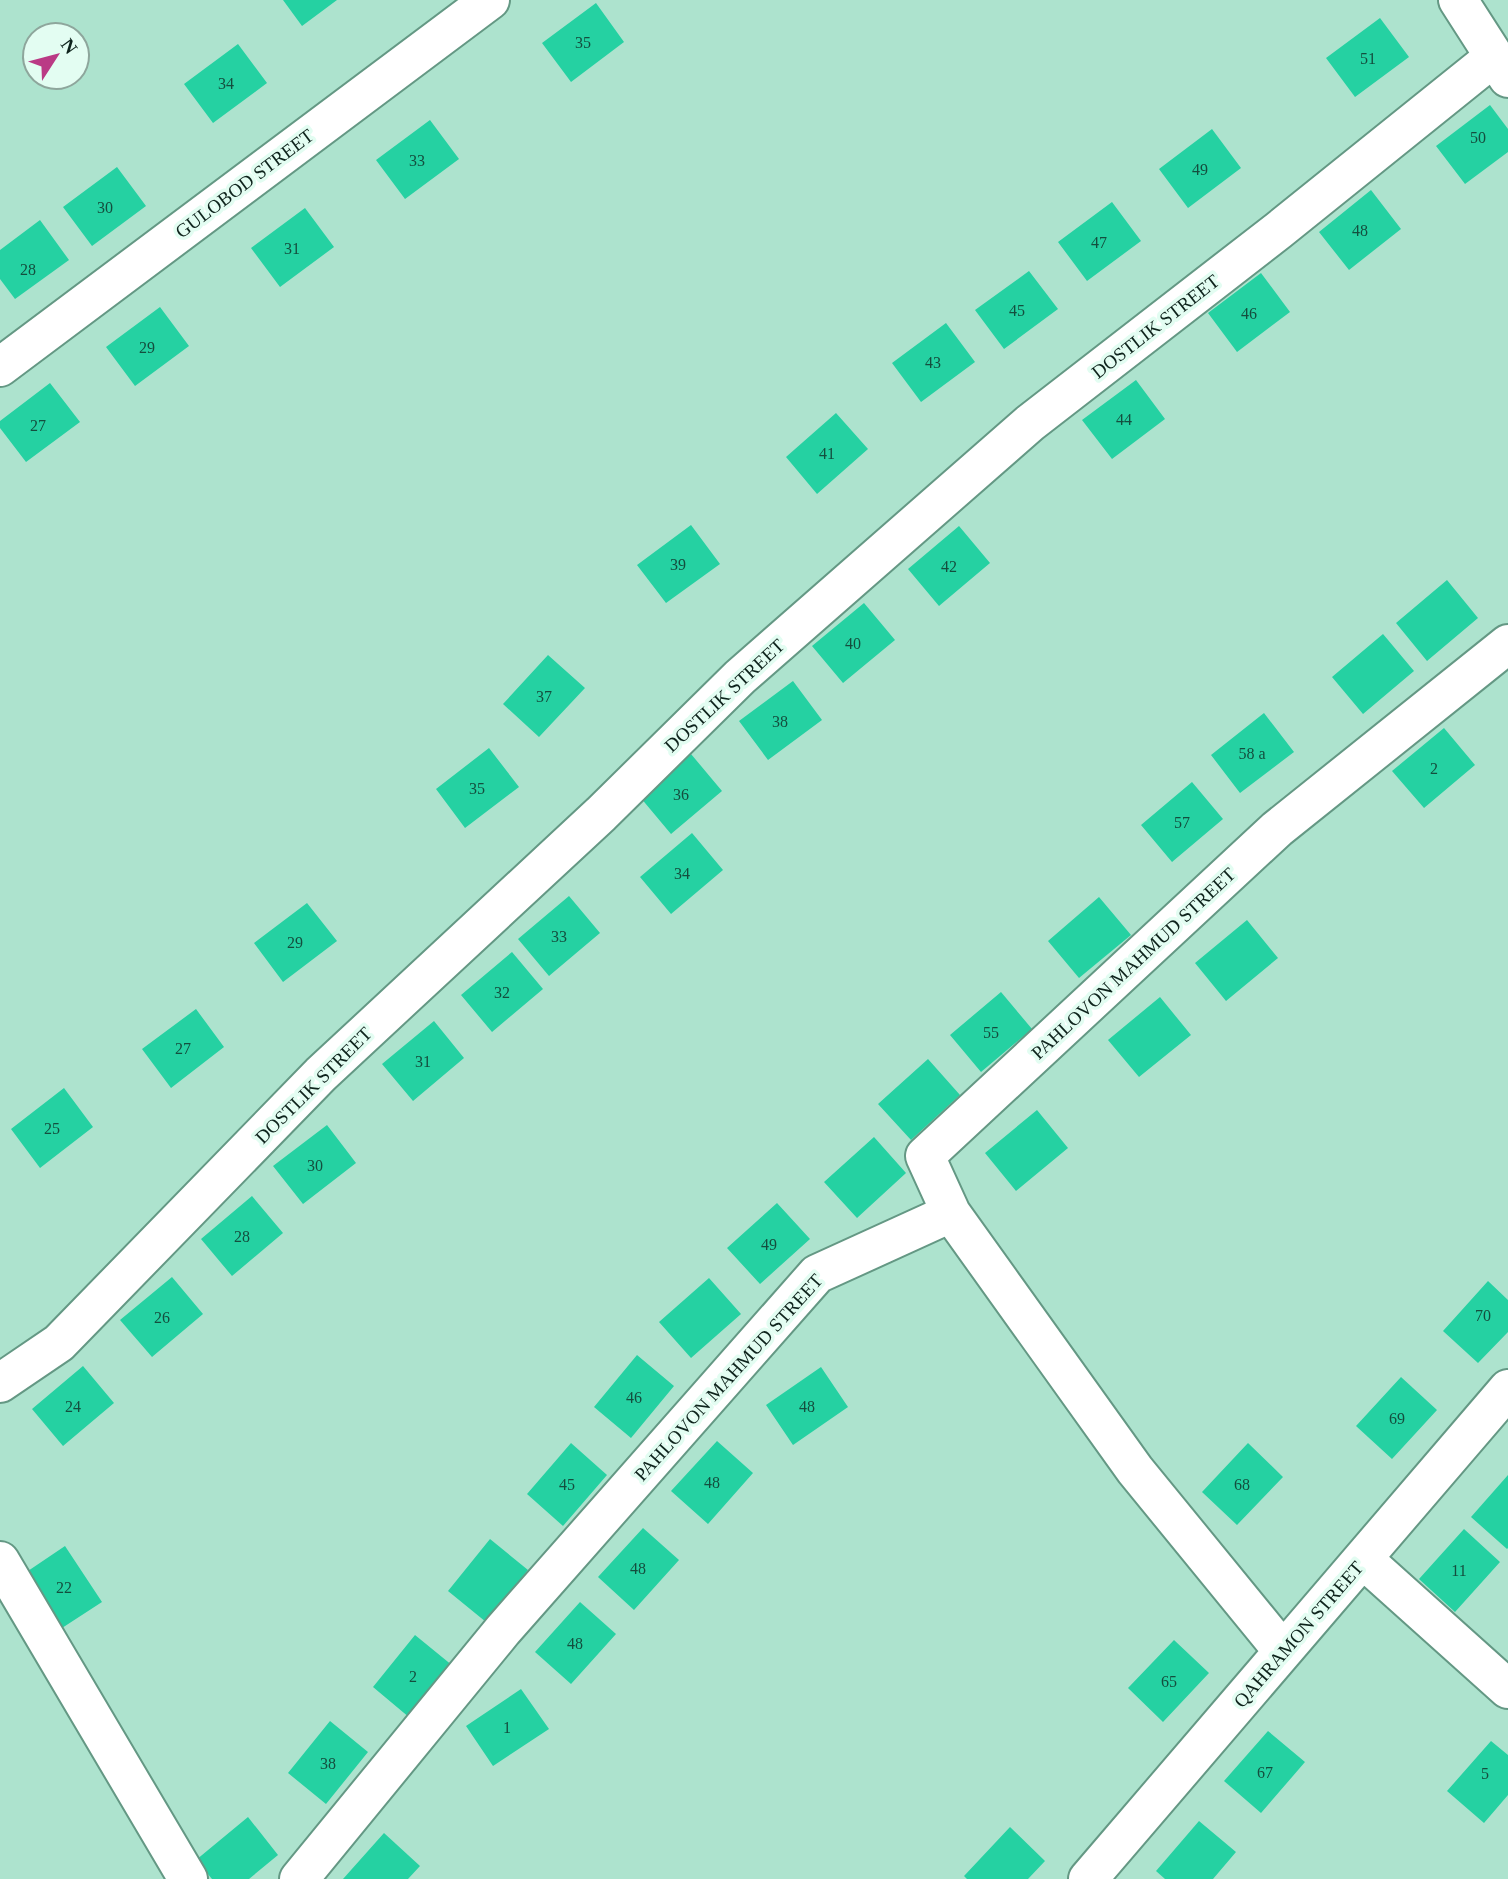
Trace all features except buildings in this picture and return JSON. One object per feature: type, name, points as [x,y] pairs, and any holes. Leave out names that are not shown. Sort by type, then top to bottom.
[{"type":"street","name":"GULOBOD STREET","points":[[0,367],[489,0]]},
{"type":"street","points":[[1458,0],[1501,68]]},
{"type":"street","name":"DOSTLIK STREET","points":[[0,1383],[59,1343],[321,1074],[601,814],[740,677],[1030,423],[1279,230],[1501,68]]},
{"type":"street","name":"PAHLOVON MAHMUD STREET","points":[[299,1879],[503,1630],[817,1274],[951,1213],[925,1156],[1277,829],[1508,644]]},
{"type":"street","points":[[951,1213],[1135,1470],[1282,1650]]},
{"type":"street","name":"QAHRAMON STREET","points":[[1088,1879],[1508,1389]]},
{"type":"street","points":[[1363,1559],[1508,1689]]},
{"type":"street","points":[[0,1561],[188,1879]]}]
